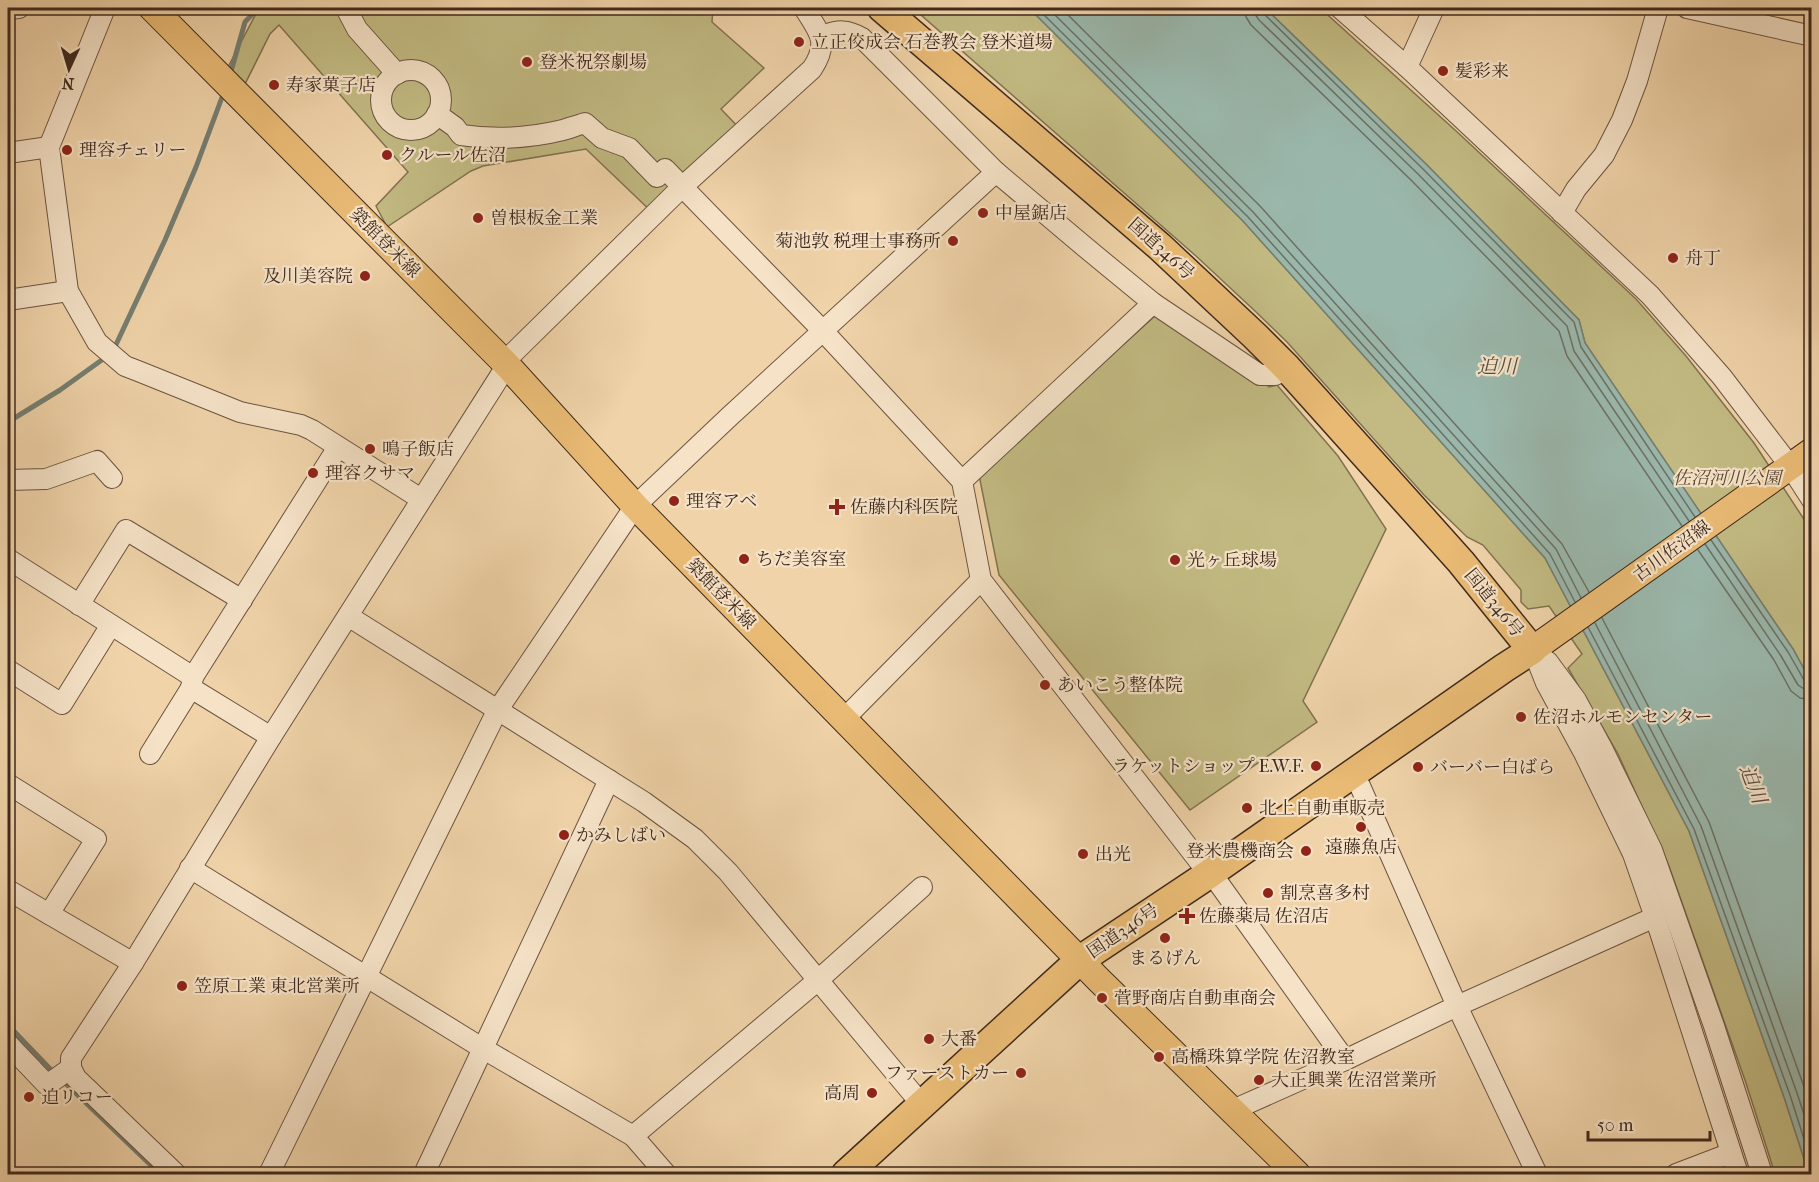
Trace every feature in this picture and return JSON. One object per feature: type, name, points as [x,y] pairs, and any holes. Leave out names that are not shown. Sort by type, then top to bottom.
[{"type":"highway","name":"国道346号","points":[[846,1174],[1080,960],[1209,874],[1504,668],[1540,646],[1461,562],[1287,368],[1214,297],[1159,246],[882,8]]},
{"type":"main road","name":"築館登米線","points":[[152,8],[505,364],[635,506],[1080,960],[1297,1174]]},
{"type":"main road","name":"古川佐沼線","points":[[1540,646],[1812,451]]},
{"type":"street","points":[[8,9],[19,8]]},
{"type":"street","points":[[105,8],[49,147],[68,291],[97,342],[125,366],[240,412],[301,425],[421,499]]},
{"type":"street","points":[[346,8],[357,29],[397,74]]},
{"type":"street","points":[[8,1044],[47,1085],[69,1069],[71,1058],[133,963],[271,737],[505,364],[682,187],[812,69],[822,50],[822,36],[804,8]]},
{"type":"street","points":[[1340,8],[1407,67],[1650,296],[1722,376],[1812,500]]},
{"type":"street","points":[[1407,67],[1434,8]]},
{"type":"street","points":[[1562,213],[1576,189],[1604,155],[1622,120],[1637,81],[1658,8]]},
{"type":"street","points":[[1687,8],[1743,14],[1812,36]]},
{"type":"street","points":[[822,36],[842,30],[853,32],[862,38],[996,172],[1153,303],[1260,375],[1275,375],[1287,368]]},
{"type":"street","points":[[406,70],[426,73],[439,88],[441,98],[437,114],[429,124],[420,128],[401,128],[392,123],[386,116],[381,97],[389,80],[406,70]]},
{"type":"street","points":[[437,114],[455,127],[461,135],[472,137],[516,137],[563,130],[585,123],[602,138],[629,148],[657,177],[665,170],[822,330],[962,481],[981,580],[1209,874],[1217,881],[1345,1060]]},
{"type":"street","points":[[8,153],[49,147]]},
{"type":"street","points":[[269,1174],[497,711],[635,506],[822,330],[996,172]]},
{"type":"street","points":[[8,300],[68,291]]},
{"type":"street","points":[[962,481],[1153,303]]},
{"type":"street","points":[[150,754],[242,600],[338,447]]},
{"type":"street","points":[[8,480],[46,479],[97,461],[112,478]]},
{"type":"street","points":[[79,605],[126,530],[242,600]]},
{"type":"street","points":[[8,559],[111,625],[271,737]]},
{"type":"street","points":[[844,719],[981,580]]},
{"type":"street","points":[[348,615],[644,802],[695,839],[728,872],[923,1106]]},
{"type":"street","points":[[8,670],[62,704],[111,625]]},
{"type":"street","points":[[1540,646],[1546,683],[1584,753],[1633,855],[1738,1174]]},
{"type":"street","points":[[1540,646],[1548,662],[1576,700],[1652,850],[1714,1026],[1762,1174]]},
{"type":"street","points":[[1352,774],[1365,797],[1457,1006],[1537,1174]]},
{"type":"street","points":[[424,1174],[609,780]]},
{"type":"street","points":[[8,784],[96,839],[48,914]]},
{"type":"street","points":[[190,868],[482,1048],[633,1136],[666,1174]]},
{"type":"street","points":[[633,1136],[817,981],[922,887]]},
{"type":"street","points":[[8,890],[133,963]]},
{"type":"street","points":[[1233,1110],[1655,917]]},
{"type":"street","points":[[69,1069],[176,1174]]},
{"type":"street","points":[[1676,1174],[1731,1153]]},
{"type":"green space","points":[[259,8],[713,8],[712,22],[764,68],[721,109],[742,131],[656,216],[586,149],[483,166],[471,171],[387,227],[376,206],[408,172],[279,25],[270,34],[245,84],[228,67]]},
{"type":"green space","points":[[913,8],[1029,8],[1243,221],[1545,558],[1689,831],[1784,1097],[1809,1174],[1775,1174],[1746,1083],[1669,866],[1618,754],[1568,668],[1582,654],[1549,606],[1528,609],[1521,602],[1521,590],[1483,545],[1467,537],[1424,495],[1287,342],[1196,256]]},
{"type":"green space","name":"佐沼河川公園","points":[[1265,8],[1320,8],[1636,299],[1686,356],[1754,443],[1811,530],[1811,682],[1793,649],[1585,343],[1579,320],[1427,165]]},
{"type":"green space","name":"光ヶ丘球場","points":[[1174,310],[1269,387],[1277,385],[1338,456],[1386,529],[1303,701],[1317,722],[1190,810],[999,575],[979,475],[1156,315]]},
{"type":"water","name":"迫川","points":[[1029,8],[1265,8],[1427,165],[1579,320],[1585,343],[1793,649],[1811,682],[1811,1174],[1809,1174],[1784,1097],[1689,831],[1545,558],[1243,221]]},
{"type":"waterway","points":[[230,75],[245,22],[258,8]]},
{"type":"waterway","points":[[113,351],[165,240],[224,92]]},
{"type":"waterway","points":[[8,422],[60,390],[106,357]]},
{"type":"waterway","points":[[8,1025],[55,1074]]},
{"type":"waterway","points":[[62,1080],[160,1174]]},
{"type":"place","name":"立正佼成会 石巻教会 登米道場","points":[[799,42]]},
{"type":"place","name":"登米祝祭劇場","points":[[527,62]]},
{"type":"place","name":"髪彩来","points":[[1443,71]]},
{"type":"place","name":"寿家菓子店","points":[[274,85]]},
{"type":"place","name":"理容チェリー","points":[[67,150]]},
{"type":"place","name":"クルール佐沼","points":[[387,155]]},
{"type":"place","name":"中屋鋸店","points":[[983,213]]},
{"type":"place","name":"曽根板金工業","points":[[478,218]]},
{"type":"place","name":"菊池敦 税理士事務所","points":[[953,241]]},
{"type":"place","name":"舟丁","points":[[1673,258]]},
{"type":"place","name":"及川美容院","points":[[365,276]]},
{"type":"place","name":"鳴子飯店","points":[[370,449]]},
{"type":"place","name":"理容クサマ","points":[[313,473]]},
{"type":"place","name":"理容アベ","points":[[674,501]]},
{"type":"place","name":"佐藤内科医院","points":[[837,507]]},
{"type":"place","name":"ちだ美容室","points":[[744,559]]},
{"type":"place","name":"光ヶ丘球場","points":[[1175,560]]},
{"type":"place","name":"あいこう整体院","points":[[1045,685]]},
{"type":"place","name":"佐沼ホルモンセンター","points":[[1521,717]]},
{"type":"place","name":"ラケットショップ E.W.F.","points":[[1316,766]]},
{"type":"place","name":"バーバー白ばら","points":[[1418,767]]},
{"type":"place","name":"北上自動車販売","points":[[1247,808]]},
{"type":"place","name":"遠藤魚店","points":[[1361,827]]},
{"type":"place","name":"かみしばい","points":[[564,835]]},
{"type":"place","name":"登米農機商会","points":[[1306,851]]},
{"type":"place","name":"出光","points":[[1083,854]]},
{"type":"place","name":"割烹喜多村","points":[[1268,893]]},
{"type":"place","name":"佐藤薬局 佐沼店","points":[[1187,916]]},
{"type":"place","name":"まるげん","points":[[1165,938]]},
{"type":"place","name":"笠原工業 東北営業所","points":[[182,986]]},
{"type":"place","name":"菅野商店自動車商会","points":[[1102,998]]},
{"type":"place","name":"大番","points":[[929,1039]]},
{"type":"place","name":"高橋珠算学院 佐沼教室","points":[[1159,1057]]},
{"type":"place","name":"ファーストカー","points":[[1021,1073]]},
{"type":"place","name":"大正興業 佐沼営業所","points":[[1259,1080]]},
{"type":"place","name":"高周","points":[[872,1093]]},
{"type":"place","name":"迫リコー","points":[[29,1097]]}]
